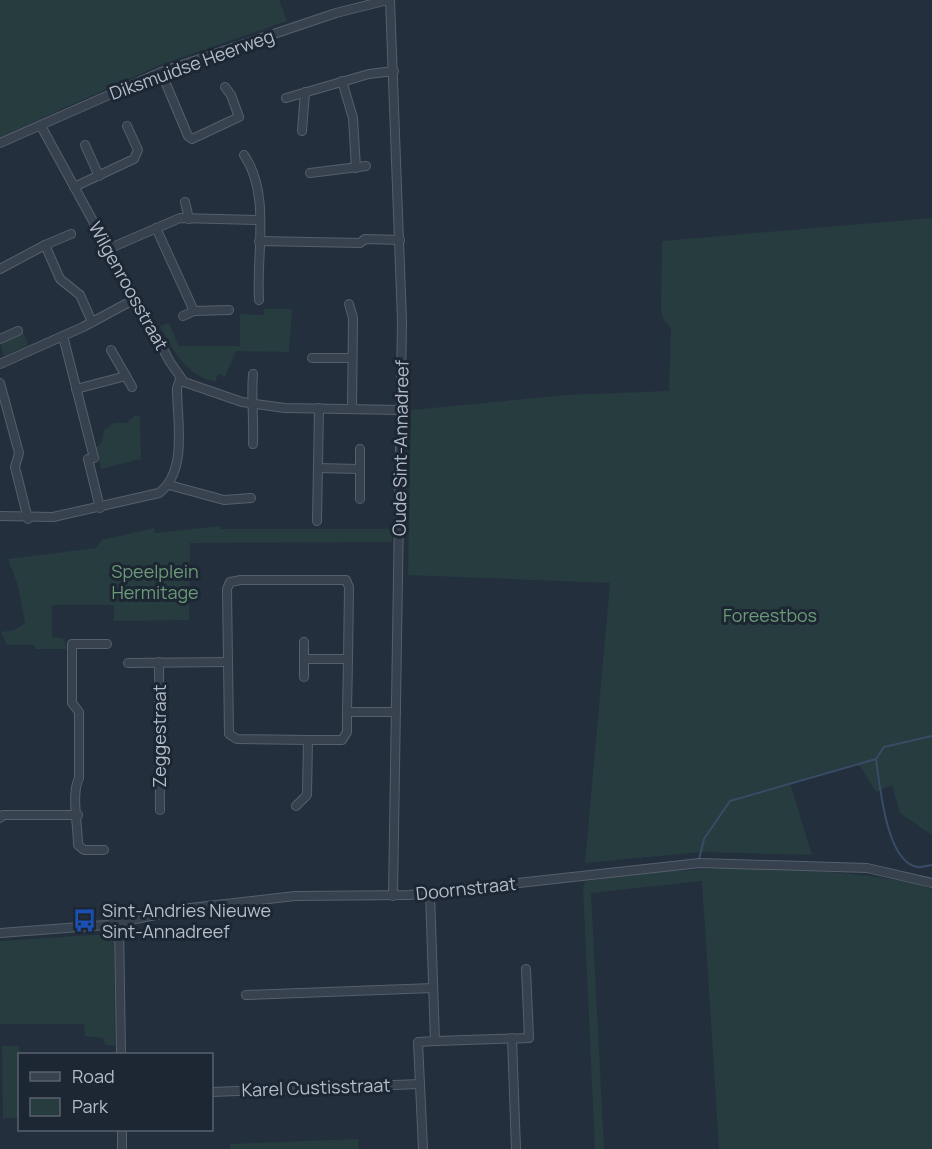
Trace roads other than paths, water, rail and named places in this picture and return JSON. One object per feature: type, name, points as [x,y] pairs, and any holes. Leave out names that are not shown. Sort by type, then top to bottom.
[{"type":"street","name":"Oude Sint-Annadreef","points":[[389,0],[400,240],[402,410],[393,896]]},
{"type":"street","name":"Diksmuidse Heerweg","points":[[0,144],[161,72],[336,13],[389,0]]},
{"type":"street","points":[[286,98],[369,74],[394,71]]},
{"type":"street","points":[[161,72],[188,136],[192,139],[238,118],[239,112],[225,87]]},
{"type":"street","points":[[342,81],[353,118],[356,168]]},
{"type":"street","points":[[302,131],[305,92]]},
{"type":"street","name":"Wilgenroosstraat","points":[[41,126],[180,379]]},
{"type":"street","points":[[74,188],[134,159],[138,150],[127,126]]},
{"type":"street","points":[[85,145],[99,176]]},
{"type":"street","points":[[244,155],[258,181],[259,300]]},
{"type":"street","points":[[310,173],[366,166]]},
{"type":"street","points":[[185,202],[189,219]]},
{"type":"street","points":[[108,249],[180,218],[259,220]]},
{"type":"street","points":[[156,228],[194,310]]},
{"type":"street","points":[[0,269],[71,234]]},
{"type":"street","points":[[259,241],[360,243],[365,239],[400,240]]},
{"type":"street","points":[[45,245],[60,279],[80,295],[92,322]]},
{"type":"street","points":[[0,364],[63,336],[135,299]]},
{"type":"street","points":[[349,304],[353,318],[352,409]]},
{"type":"street","points":[[183,316],[194,310],[229,310]]},
{"type":"street","points":[[0,339],[18,331]]},
{"type":"street","points":[[63,336],[94,458],[88,459],[100,508]]},
{"type":"street","points":[[111,350],[132,387]]},
{"type":"street","points":[[312,358],[352,358]]},
{"type":"street","points":[[253,374],[250,403],[255,411],[253,444]]},
{"type":"street","points":[[76,389],[126,376]]},
{"type":"street","points":[[0,516],[28,519],[53,517],[154,496],[169,485],[177,463],[177,388],[180,379],[190,385],[250,403],[319,408],[402,410]]},
{"type":"street","points":[[0,383],[18,453],[15,467],[28,519]]},
{"type":"street","points":[[318,521],[319,408]]},
{"type":"street","points":[[360,449],[360,499]]},
{"type":"street","points":[[318,468],[359,469]]},
{"type":"street","points":[[169,485],[224,500],[251,498]]},
{"type":"street","points":[[234,580],[346,580],[349,587],[347,732],[342,740],[237,739],[231,737],[228,731],[228,662],[228,585],[234,580]]},
{"type":"street","points":[[304,642],[304,677]]},
{"type":"street","points":[[104,850],[84,850],[78,845],[75,785],[79,778],[79,712],[72,703],[72,644],[107,644]]},
{"type":"street","points":[[304,659],[348,659]]},
{"type":"street","name":"Zeggestraat","points":[[159,662],[160,810]]},
{"type":"street","points":[[128,663],[228,662]]},
{"type":"street","points":[[347,711],[396,712]]},
{"type":"street","points":[[296,806],[306,795],[308,740]]},
{"type":"street","points":[[0,818],[3,815],[78,815]]},
{"type":"street","name":"Doornstraat","points":[[0,933],[119,923],[190,908],[295,896],[393,896],[671,866],[725,863],[867,868],[932,883]]},
{"type":"street","points":[[430,893],[435,1041]]},
{"type":"street","points":[[119,923],[121,1053]]},
{"type":"street","points":[[423,1149],[418,1042],[529,1038],[526,969]]},
{"type":"street","points":[[246,995],[433,988]]},
{"type":"street","points":[[512,1038],[516,1149]]},
{"type":"street","name":"Karel Custisstraat","points":[[213,1092],[420,1084]]},
{"type":"street","points":[[122,1131],[122,1149]]},
{"type":"waterway","points":[[932,736],[884,747],[876,759],[886,821],[898,852],[907,862],[918,867],[932,865]]},
{"type":"waterway","points":[[699,859],[704,839],[730,801],[876,759]]},
{"type":"place","name":"Sint-Andries Nieuwe Sint-Annadreef","points":[[84,921]]},
{"type":"park label","name":"Speelplein Hermitage","points":[[155,582]]},
{"type":"park label","name":"Foreestbos","points":[[770,616]]}]
